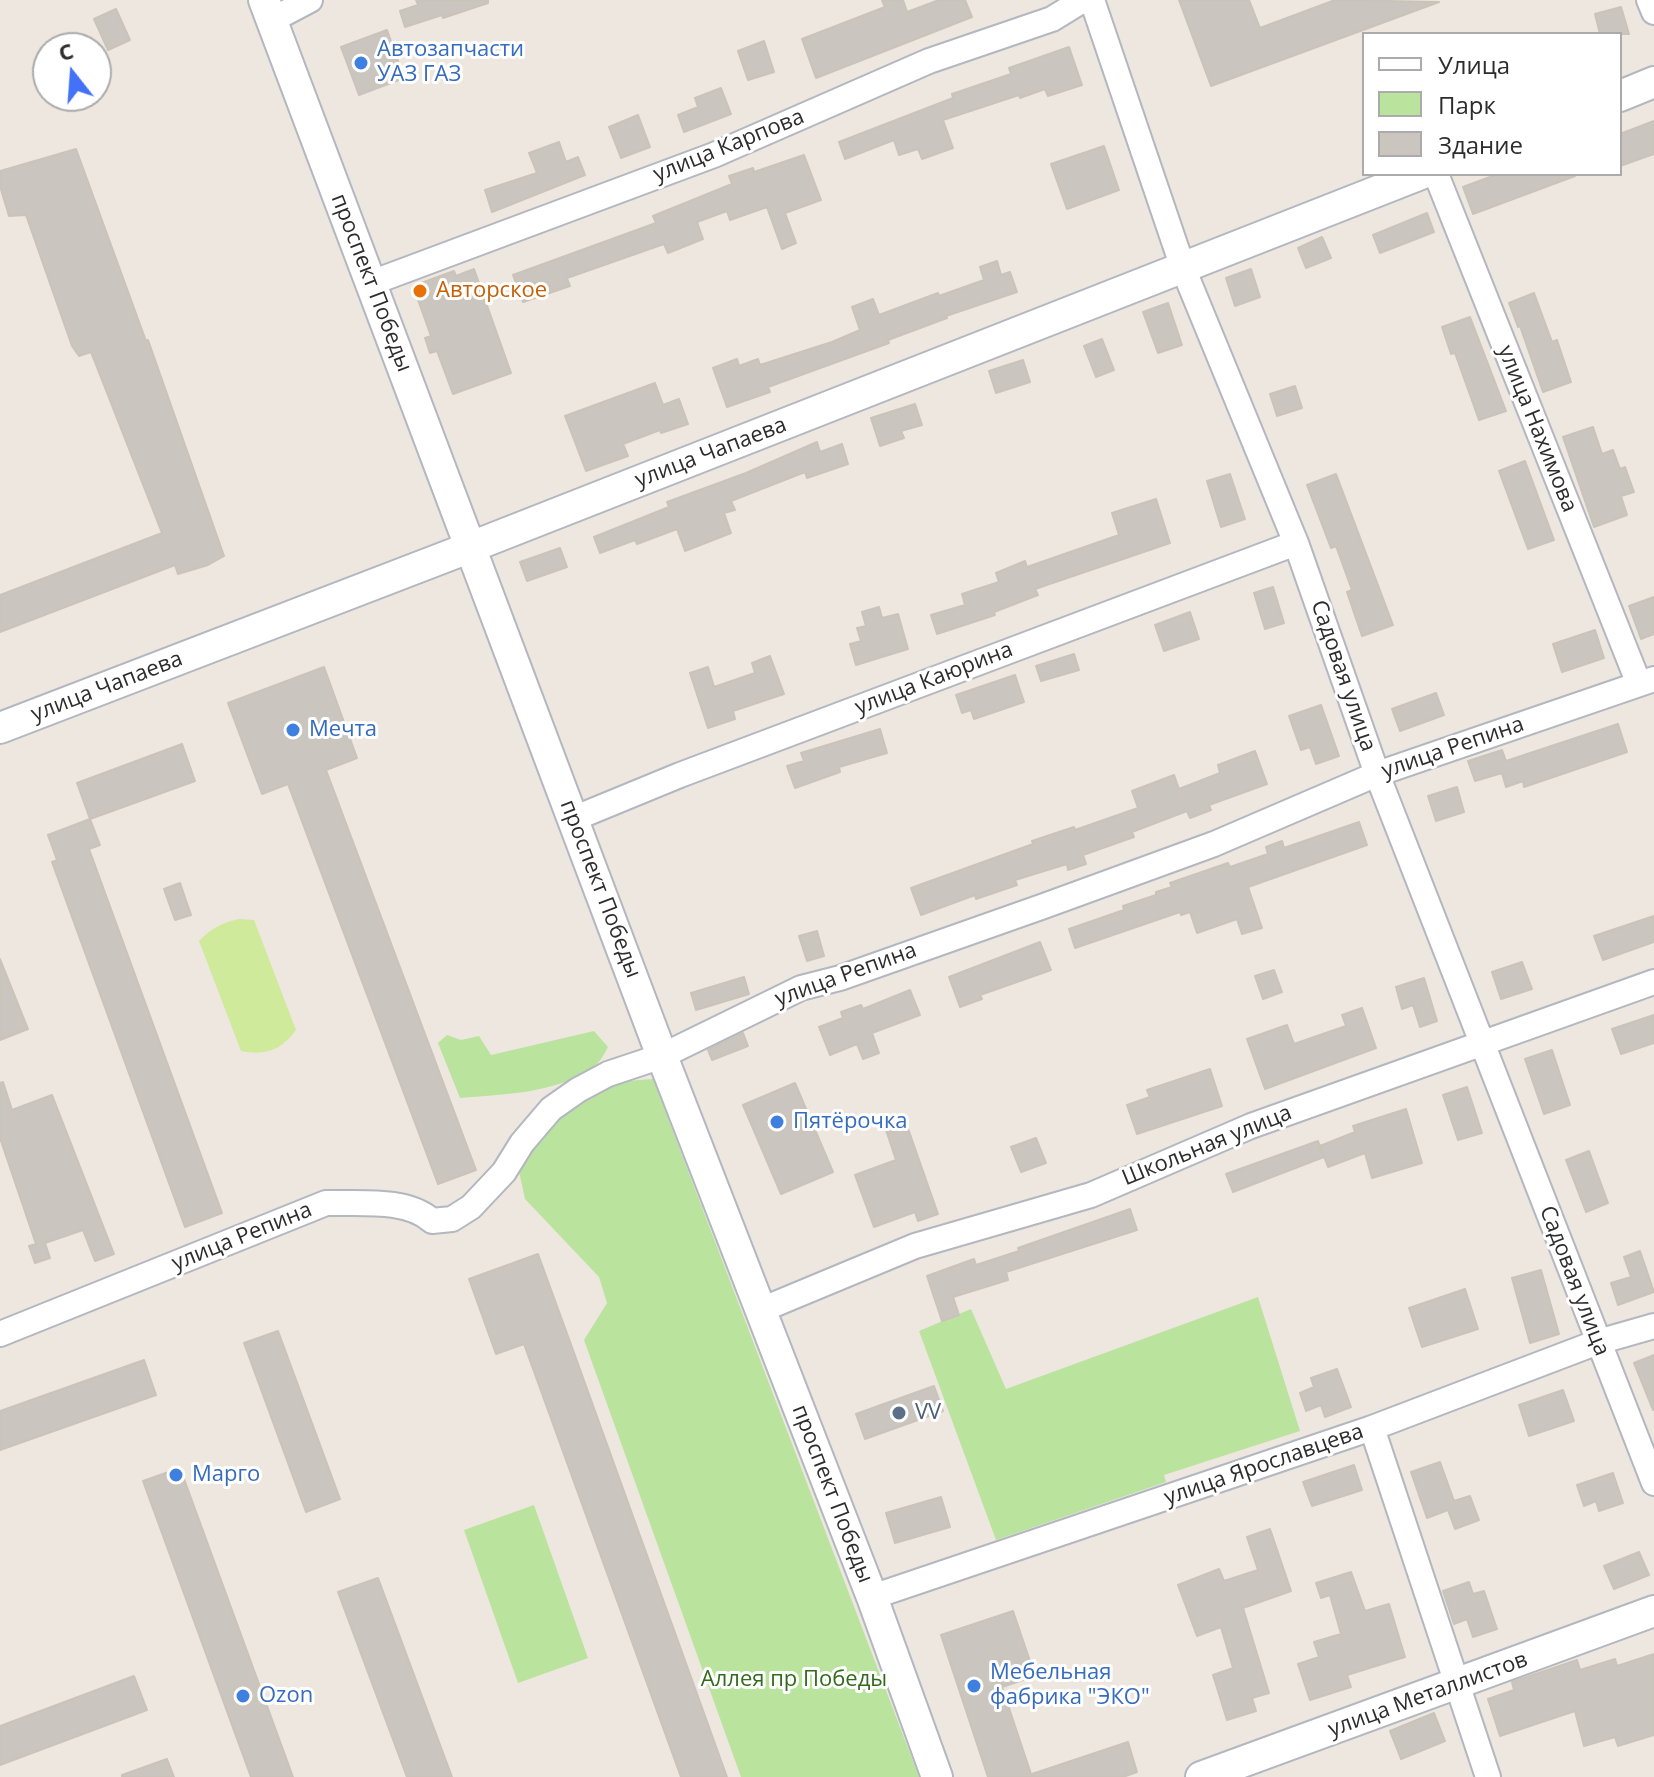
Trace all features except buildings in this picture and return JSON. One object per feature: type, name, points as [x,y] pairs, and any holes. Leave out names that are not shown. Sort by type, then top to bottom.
[{"type":"street","points":[[268,10],[310,0]]},
{"type":"street","name":"улица Карпова","points":[[371,283],[714,155],[929,61],[1052,19],[1083,0]]},
{"type":"street","name":"Садовая улица","points":[[1092,0],[1183,268],[1296,543],[1377,774],[1654,1483]]},
{"type":"street","points":[[1649,0],[1654,12]]},
{"type":"street","name":"проспект Победы","points":[[268,10],[662,1056],[872,1597],[937,1777]]},
{"type":"street","points":[[1622,95],[1654,82]]},
{"type":"street","name":"улица Чапаева","points":[[0,728],[471,547],[1416,176]]},
{"type":"street","name":"улица Нахимова","points":[[1437,176],[1646,682]]},
{"type":"street","name":"улица Каюрина","points":[[573,819],[680,775],[1296,543]]},
{"type":"street","name":"улица Репина","points":[[0,1334],[326,1203],[376,1204],[420,1210],[432,1221],[452,1219],[471,1207],[504,1172],[522,1143],[551,1109],[608,1074],[662,1056],[801,988],[840,978],[1214,844],[1377,774],[1646,682]]},
{"type":"street","name":"Школьная улица","points":[[761,1310],[915,1246],[1091,1195],[1251,1126],[1654,982]]},
{"type":"street","name":"улица Ярославцева","points":[[872,1597],[1372,1428],[1598,1342],[1654,1326]]},
{"type":"street","points":[[1372,1428],[1488,1777]]},
{"type":"street","name":"улица Металлистов","points":[[1215,1775],[1654,1611]]},
{"type":"green space","points":[[239,919],[254,920],[296,1030],[279,1047],[265,1052],[241,1051],[199,941],[217,927]]},
{"type":"green space","points":[[594,1031],[608,1047],[598,1063],[579,1076],[546,1088],[460,1098],[438,1043],[447,1035],[461,1040],[479,1036],[491,1055]]},
{"type":"green space","name":"Аллея пр Победы","points":[[653,1079],[919,1777],[741,1777],[584,1340],[607,1303],[599,1277],[525,1199],[518,1167],[552,1121],[612,1082]]},
{"type":"green space","points":[[1258,1297],[1300,1431],[1164,1475],[1166,1482],[996,1540],[919,1331],[971,1309],[1006,1389]]},
{"type":"green space","points":[[534,1505],[588,1658],[518,1683],[464,1530]]},
{"type":"place","name":"Автозапчасти УАЗ ГАЗ","points":[[361,63]]},
{"type":"place","name":"Авторское","points":[[420,291]]},
{"type":"place","name":"Мечта","points":[[293,730]]},
{"type":"place","name":"Пятёрочка","points":[[777,1122]]},
{"type":"place","name":"VV","points":[[899,1413]]},
{"type":"place","name":"Марго","points":[[176,1475]]},
{"type":"place","name":"Мебельная фабрика \"ЭКО\"","points":[[974,1686]]},
{"type":"place","name":"Ozon","points":[[243,1696]]}]
